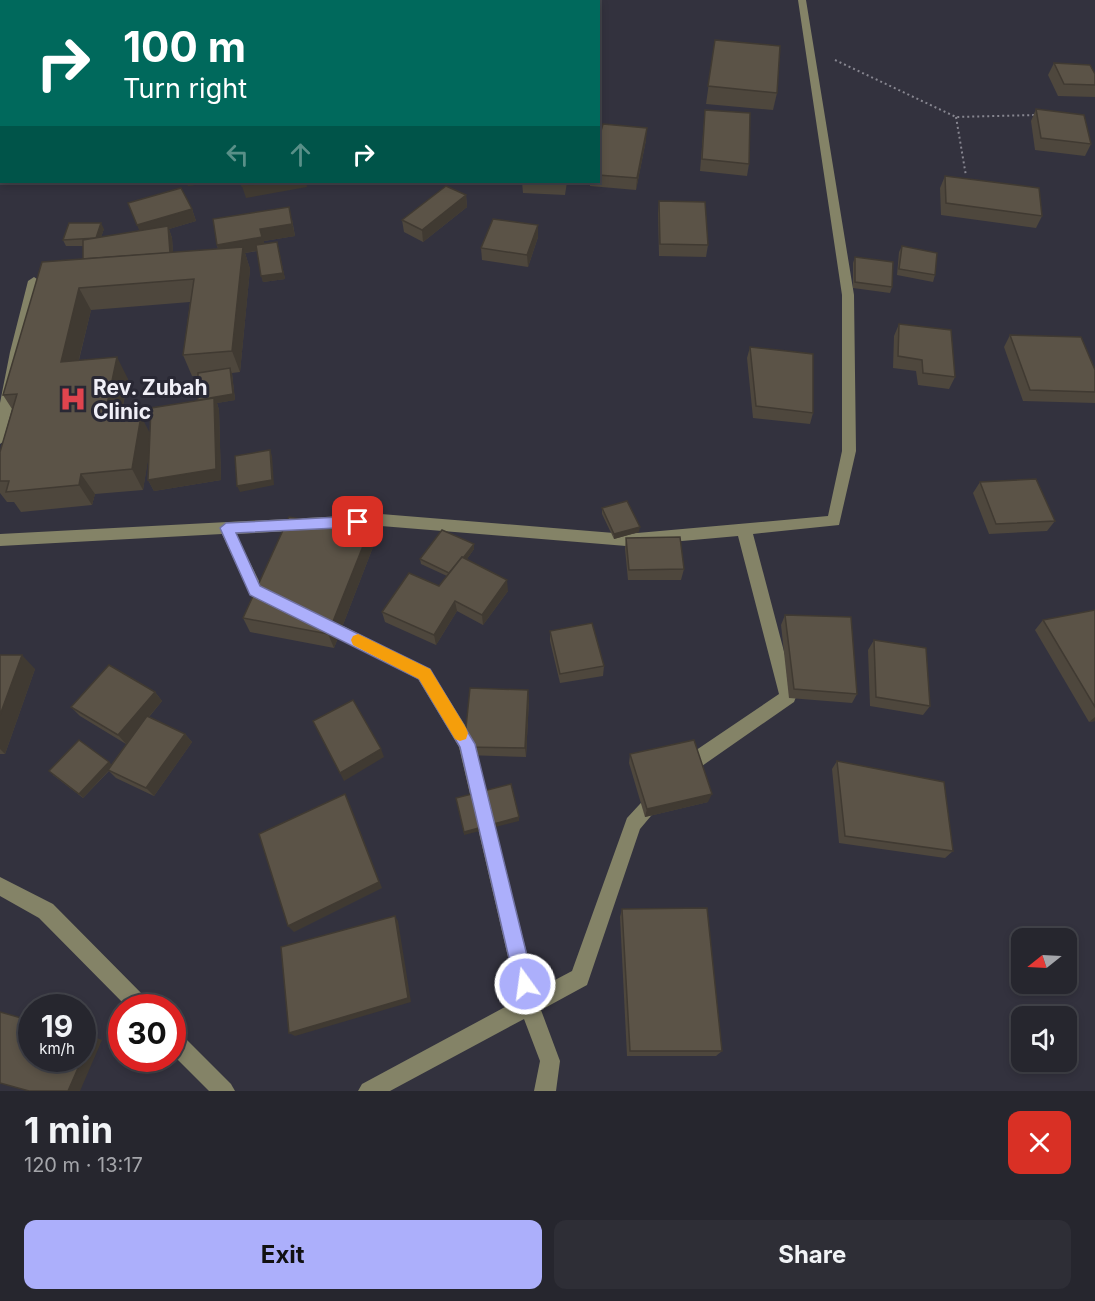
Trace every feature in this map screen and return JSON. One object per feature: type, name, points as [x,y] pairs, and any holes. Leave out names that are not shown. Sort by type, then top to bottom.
[{"type":"street","points":[[0,540],[381,520],[626,540],[834,521],[849,451],[848,295],[802,0]]},
{"type":"street","points":[[0,439],[16,352],[34,281]]},
{"type":"street","points":[[226,528],[255,591],[284,605]]},
{"type":"street","points":[[369,1091],[580,978],[633,824],[688,763],[788,697],[744,529]]},
{"type":"street","points":[[304,614],[424,674],[467,744],[530,1006],[550,1061],[545,1091]]},
{"type":"street","points":[[0,886],[46,911],[128,994]]},
{"type":"street","points":[[186,1053],[224,1091]]},
{"type":"path","points":[[810,47],[956,117],[1046,115]]},
{"type":"path","points":[[956,117],[966,176]]},
{"type":"building","points":[[715,40],[780,46],[777,93],[708,86]]},
{"type":"building","points":[[1054,63],[1090,65],[1095,74],[1095,85],[1064,84]]},
{"type":"building","points":[[1036,109],[1084,115],[1091,144],[1041,138]]},
{"type":"building","points":[[705,110],[750,113],[749,164],[702,159]]},
{"type":"building","points":[[603,124],[647,128],[637,178],[600,175],[600,135]]},
{"type":"building","points":[[945,176],[1039,188],[1042,216],[946,203]]},
{"type":"building","points":[[241,183],[263,183],[242,186]]},
{"type":"building","points":[[446,186],[466,195],[422,230],[402,220]]},
{"type":"building","points":[[181,188],[192,209],[137,225],[128,203]]},
{"type":"building","points":[[659,201],[705,202],[708,245],[660,244]]},
{"type":"building","points":[[289,207],[292,224],[260,229],[262,237],[217,245],[213,219]]},
{"type":"building","points":[[493,219],[538,225],[527,255],[481,248]]},
{"type":"building","points":[[69,223],[101,223],[96,238],[63,240]]},
{"type":"building","points":[[168,226],[170,253],[83,259],[83,240]]},
{"type":"building","points":[[277,242],[283,273],[261,276],[256,245]]},
{"type":"building","points":[[902,246],[937,253],[935,275],[899,269]]},
{"type":"building","name":"Rev. Zubah Clinic","points":[[243,247],[232,351],[183,355],[194,279],[79,288],[61,362],[117,357],[104,419],[141,416],[132,469],[81,474],[79,485],[6,492],[9,481],[0,481],[0,452],[17,394],[3,395],[42,262]]},
{"type":"building","points":[[855,257],[893,262],[892,287],[855,282]]},
{"type":"building","points":[[899,324],[951,330],[955,377],[923,373],[922,360],[898,356]]},
{"type":"building","points":[[1010,335],[1081,337],[1095,370],[1095,392],[1030,390]]},
{"type":"building","points":[[750,347],[813,354],[813,413],[756,406]]},
{"type":"building","points":[[230,368],[233,394],[198,400],[198,373]]},
{"type":"building","points":[[214,398],[216,469],[148,480],[151,408]]},
{"type":"building","points":[[270,450],[272,480],[237,486],[235,456]]},
{"type":"building","points":[[1036,479],[1055,521],[996,524],[980,482]]},
{"type":"building","points":[[627,501],[640,527],[614,534],[602,508]]},
{"type":"building","points":[[289,517],[369,531],[328,634],[243,618]]},
{"type":"building","points":[[442,530],[474,544],[449,573],[420,559]]},
{"type":"building","points":[[680,537],[684,569],[629,570],[626,538]]},
{"type":"building","points":[[462,557],[507,580],[482,615],[455,601],[434,635],[382,612],[409,573],[439,586]]},
{"type":"building","points":[[1095,610],[1095,707],[1043,620]]},
{"type":"building","points":[[785,615],[851,617],[857,694],[794,689]]},
{"type":"building","points":[[592,623],[604,666],[560,674],[550,631]]},
{"type":"building","points":[[874,640],[926,648],[930,706],[876,697]]},
{"type":"building","points":[[0,655],[22,655],[0,715]]},
{"type":"building","points":[[109,665],[155,692],[118,735],[71,707]]},
{"type":"building","points":[[470,688],[528,690],[525,748],[464,747]]},
{"type":"building","points":[[353,700],[381,749],[340,773],[313,721]]},
{"type":"building","points":[[147,716],[185,734],[146,788],[108,770]]},
{"type":"building","points":[[79,740],[109,762],[79,794],[49,771]]},
{"type":"building","points":[[694,740],[712,794],[647,809],[630,754]]},
{"type":"building","points":[[837,761],[944,782],[953,851],[845,836]]},
{"type":"building","points":[[511,784],[519,817],[464,832],[456,798]]},
{"type":"building","points":[[345,794],[379,882],[288,926],[259,834]]},
{"type":"building","points":[[707,908],[722,1051],[630,1051],[622,909]]},
{"type":"building","points":[[395,916],[408,998],[289,1033],[281,947]]},
{"type":"building","points":[[0,1012],[18,1017],[18,1072],[76,1072],[68,1091],[29,1091],[0,1083]]},
{"type":"slow traffic","points":[[358,640],[424,674],[460,733]]},
{"type":"place","name":"Rev. Zubah Clinic","points":[[73,399]]},
{"type":"route","points":[[358,522],[226,528],[255,591],[424,674],[467,744],[525,984]]}]
